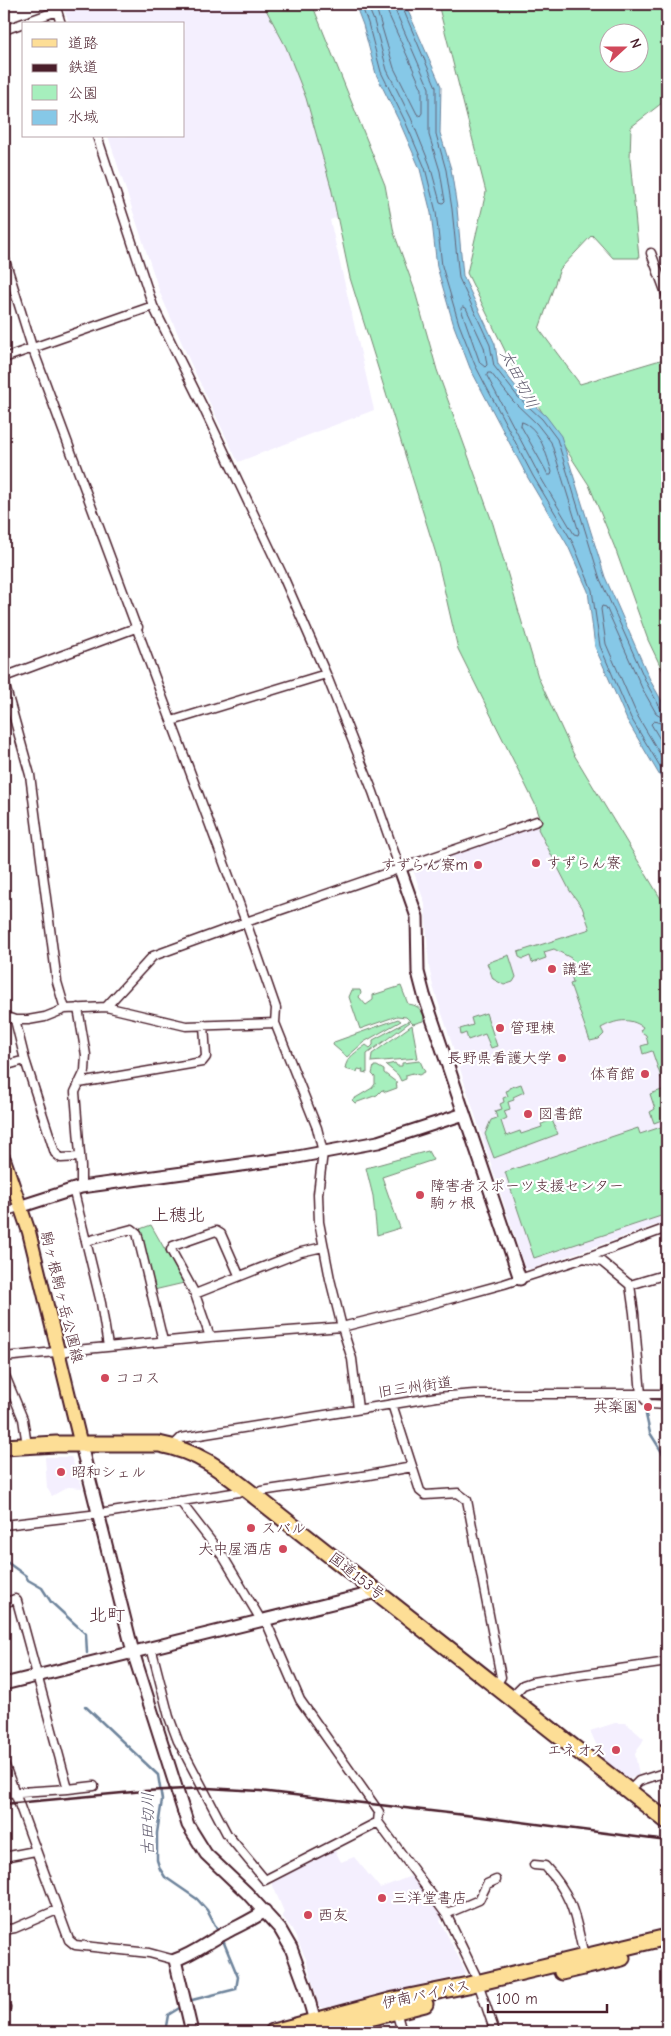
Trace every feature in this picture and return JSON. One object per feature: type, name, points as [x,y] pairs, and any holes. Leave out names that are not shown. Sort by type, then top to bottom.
[{"type":"highway","name":"国道153号","points":[[4,1447],[147,1443],[172,1446],[204,1459],[244,1487],[667,1821]]},
{"type":"highway","name":"伊南バイパス","points":[[273,2032],[314,2029],[396,2011],[584,1956],[667,1937]]},
{"type":"highway","name":"伊南バイパス","points":[[314,2029],[394,2000],[479,1987],[667,1947]]},
{"type":"main road","name":"駒ヶ根駒ヶ岳公園線","points":[[4,1159],[22,1206],[81,1445]]},
{"type":"street","points":[[22,22],[56,7],[60,22]]},
{"type":"street","points":[[4,30],[22,22]]},
{"type":"street","points":[[98,138],[152,306],[204,409],[270,548],[326,674],[373,792],[417,917],[418,972],[424,995],[520,1279]]},
{"type":"street","points":[[651,253],[666,291]]},
{"type":"street","points":[[4,257],[32,347],[138,627],[246,922],[276,1008],[276,1023],[317,1128],[323,1152],[318,1194],[319,1222],[342,1326],[352,1359],[358,1409]]},
{"type":"street","points":[[4,358],[152,306]]},
{"type":"street","points":[[4,676],[138,627]]},
{"type":"street","points":[[172,721],[326,674]]},
{"type":"street","points":[[4,682],[30,775],[57,982],[66,1009]]},
{"type":"street","points":[[106,1007],[153,956],[537,821]]},
{"type":"street","points":[[4,1016],[14,1020],[28,1020],[45,1017],[66,1009],[106,1007],[186,1026],[276,1023]]},
{"type":"street","points":[[78,1008],[86,1055],[85,1071],[75,1092],[80,1157],[77,1188],[108,1346]]},
{"type":"street","points":[[14,1020],[55,1152],[61,1158],[80,1157]]},
{"type":"street","points":[[79,1083],[202,1062],[206,1057],[204,1025]]},
{"type":"street","points":[[4,1066],[25,1060]]},
{"type":"street","points":[[4,1212],[77,1188],[323,1152],[378,1142],[464,1114]]},
{"type":"street","points":[[4,1357],[342,1326],[414,1309],[520,1279],[667,1228]]},
{"type":"street","points":[[87,1240],[132,1229],[137,1233],[163,1341]]},
{"type":"street","points":[[210,1337],[195,1294],[172,1250],[173,1246],[216,1231],[221,1234],[239,1276]]},
{"type":"street","points":[[195,1294],[301,1252],[323,1247]]},
{"type":"street","points":[[584,1258],[602,1262],[630,1285],[641,1395],[649,1404],[667,1404]]},
{"type":"street","points":[[630,1285],[667,1274]]},
{"type":"street","points":[[4,1372],[23,1419],[26,1445]]},
{"type":"street","name":"旧三州街道","points":[[172,1446],[181,1438],[437,1397],[474,1394],[667,1394]]},
{"type":"street","points":[[392,1404],[420,1491],[425,1495],[458,1492],[467,1500],[501,1677],[496,1685]]},
{"type":"street","points":[[81,1445],[133,1652],[188,1825],[206,1854],[265,1911],[280,1929],[291,1948],[314,2029]]},
{"type":"street","points":[[256,1497],[261,1491],[369,1475],[412,1466]]},
{"type":"street","points":[[4,1525],[99,1514],[239,1492],[244,1487]]},
{"type":"street","points":[[180,1501],[224,1558],[263,1620],[300,1700],[379,1812],[378,1822],[446,1914],[479,1987],[494,2032]]},
{"type":"street","points":[[4,1684],[377,1592]]},
{"type":"street","points":[[4,1603],[17,1601],[68,1789]]},
{"type":"street","points":[[151,1647],[169,1717],[178,1741],[227,1834],[265,1880],[378,1822]]},
{"type":"street","points":[[511,1697],[523,1685],[532,1682],[667,1662]]},
{"type":"street","points":[[4,1763],[57,1910],[69,1940],[75,1945],[149,1953],[175,1960],[188,1956],[265,1911]]},
{"type":"street","points":[[629,1791],[639,1781],[667,1772]]},
{"type":"street","points":[[4,1793],[94,1786]]},
{"type":"street","points":[[4,1857],[35,1851]]},
{"type":"street","points":[[534,1865],[545,1866],[562,1886],[574,1910],[584,1956]]},
{"type":"street","points":[[446,1914],[479,1900],[487,1884],[496,1880]]},
{"type":"street","points":[[4,1930],[57,1910]]},
{"type":"street","points":[[175,1960],[192,2032]]},
{"type":"street","points":[[396,2011],[402,2032]]},
{"type":"shaded area","points":[[62,4],[263,4],[286,47],[306,98],[331,187],[338,217],[330,220],[374,410],[238,462],[191,364],[160,293],[109,138],[185,138],[185,22],[68,22]]},
{"type":"shaded area","name":"長野県看護大学","points":[[551,819],[667,1017],[667,1221],[531,1269],[525,1268],[433,986],[429,967],[425,904],[412,867]]},
{"type":"shaded area","name":"昭和シェル","points":[[45,1457],[71,1457],[83,1488],[68,1487],[52,1496],[47,1488]]},
{"type":"shaded area","name":"エネオス","points":[[615,1723],[626,1723],[644,1739],[635,1754],[639,1775],[626,1780],[592,1753],[597,1746],[590,1731]]},
{"type":"shaded area","points":[[333,1847],[341,1862],[354,1857],[380,1888],[414,1875],[443,1916],[440,1921],[466,1972],[463,1975],[323,2008],[319,2006],[306,1959],[292,1929],[282,1916],[284,1912],[271,1881]]},
{"type":"green space","points":[[263,4],[312,4],[385,185],[394,233],[414,288],[437,370],[493,524],[538,677],[573,753],[667,909],[667,1118],[654,1123],[650,1112],[655,1109],[650,1094],[665,1089],[652,1051],[643,1054],[641,1046],[648,1044],[646,1035],[640,1031],[643,1027],[628,1021],[612,1023],[601,1028],[604,1034],[599,1039],[590,1041],[570,984],[573,983],[569,964],[573,964],[571,958],[554,949],[544,952],[546,958],[532,963],[530,956],[523,959],[519,957],[518,952],[590,929],[582,907],[570,891],[538,829],[541,820],[535,804],[458,649],[436,554],[350,278],[331,187],[306,98],[286,47]]},
{"type":"green space","points":[[438,4],[667,4],[667,99],[631,127],[630,159],[639,258],[613,258],[592,235],[560,269],[539,329],[580,384],[667,358],[667,680],[648,640],[615,548],[589,485],[513,367],[467,273],[486,192]]},
{"type":"green space","points":[[509,955],[516,977],[513,982],[504,985],[493,979],[487,963]]},
{"type":"green space","points":[[401,986],[408,1004],[418,1007],[424,1016],[423,1021],[413,1024],[406,1017],[397,1016],[360,1029],[349,997],[352,990],[360,990],[359,997],[366,1005],[373,1000],[373,995]]},
{"type":"green space","points":[[486,1013],[497,1046],[491,1048],[485,1034],[468,1040],[466,1033],[461,1035],[460,1029],[473,1025],[471,1018]]},
{"type":"green space","points":[[398,1019],[401,1021],[364,1042],[347,1057],[333,1045],[334,1042]]},
{"type":"green space","points":[[408,1021],[410,1022],[367,1054],[367,1073],[358,1069],[357,1072],[345,1069],[347,1061],[366,1045],[370,1048],[373,1045],[373,1040]]},
{"type":"green space","points":[[412,1025],[418,1058],[371,1062],[372,1054]]},
{"type":"green space","points":[[420,1061],[425,1072],[419,1075],[413,1073],[406,1075],[406,1079],[401,1081],[398,1075],[386,1065],[395,1063],[397,1066],[402,1066],[402,1063]]},
{"type":"green space","points":[[374,1066],[384,1070],[384,1073],[396,1082],[397,1088],[386,1092],[382,1090],[377,1095],[355,1103],[352,1100],[372,1088],[375,1084],[375,1077],[372,1074]]},
{"type":"green space","points":[[521,1084],[524,1092],[513,1097],[514,1100],[508,1102],[510,1109],[504,1111],[507,1118],[501,1121],[506,1136],[520,1131],[521,1134],[542,1127],[541,1124],[552,1120],[558,1134],[494,1158],[485,1134],[491,1120],[497,1118],[495,1111],[502,1109],[500,1104],[504,1102],[503,1098],[508,1096],[506,1091]]},
{"type":"green space","points":[[667,1125],[667,1214],[534,1258],[505,1172],[638,1128],[640,1134]]},
{"type":"green space","points":[[428,1151],[433,1160],[382,1177],[400,1228],[377,1235],[373,1196],[366,1168]]},
{"type":"green space","points":[[151,1225],[184,1283],[154,1290],[140,1229]]},
{"type":"water","points":[[355,4],[405,4],[441,86],[440,133],[451,169],[457,208],[463,276],[495,344],[498,364],[521,393],[546,416],[561,436],[605,577],[651,682],[667,710],[667,788],[627,720],[595,647],[588,591],[568,546],[528,478],[470,368],[454,326],[437,267],[431,213],[420,169],[376,74],[363,25]]},
{"type":"waterway","points":[[646,1415],[650,1433],[667,1460]]},
{"type":"waterway","name":"古田切川","points":[[4,1560],[26,1576],[28,1580],[42,1588],[51,1602],[86,1634],[87,1653]]},
{"type":"waterway","name":"古田切川","points":[[85,1706],[158,1775],[162,1800],[157,1833],[157,1860],[160,1869],[165,1877],[197,1899],[207,1910],[219,1933]]},
{"type":"waterway","name":"古田切川","points":[[192,2000],[236,1989],[238,1977],[222,1938]]},
{"type":"waterway","name":"古田切川","points":[[165,2032],[168,2015],[181,2007]]},
{"type":"railway","points":[[4,1804],[144,1791],[207,1788],[260,1791],[667,1841]]},
{"type":"place","name":"すずらん寮","points":[[536,863]]},
{"type":"place","name":"すずらん寮m","points":[[478,865]]},
{"type":"place","name":"講堂","points":[[552,969]]},
{"type":"place","name":"管理棟","points":[[500,1028]]},
{"type":"place","name":"長野県看護大学","points":[[562,1058]]},
{"type":"place","name":"体育館","points":[[645,1074]]},
{"type":"place","name":"図書館","points":[[528,1114]]},
{"type":"place","name":"障害者スポーツ支援センター 駒ヶ根","points":[[420,1195]]},
{"type":"place","name":"ココス","points":[[105,1378]]},
{"type":"place","name":"共楽園","points":[[648,1407]]},
{"type":"place","name":"昭和シェル","points":[[61,1472]]},
{"type":"place","name":"スバル","points":[[251,1528]]},
{"type":"place","name":"大中屋酒店","points":[[283,1549]]},
{"type":"place","name":"エネオス","points":[[616,1750]]},
{"type":"place","name":"三洋堂書店","points":[[382,1898]]},
{"type":"place","name":"西友","points":[[308,1915]]},
{"type":"district","name":"上穂北","points":[[178,1215]]},
{"type":"district","name":"北町","points":[[107,1615]]},
{"type":"water label","name":"太田切川","points":[[519,379]]}]
